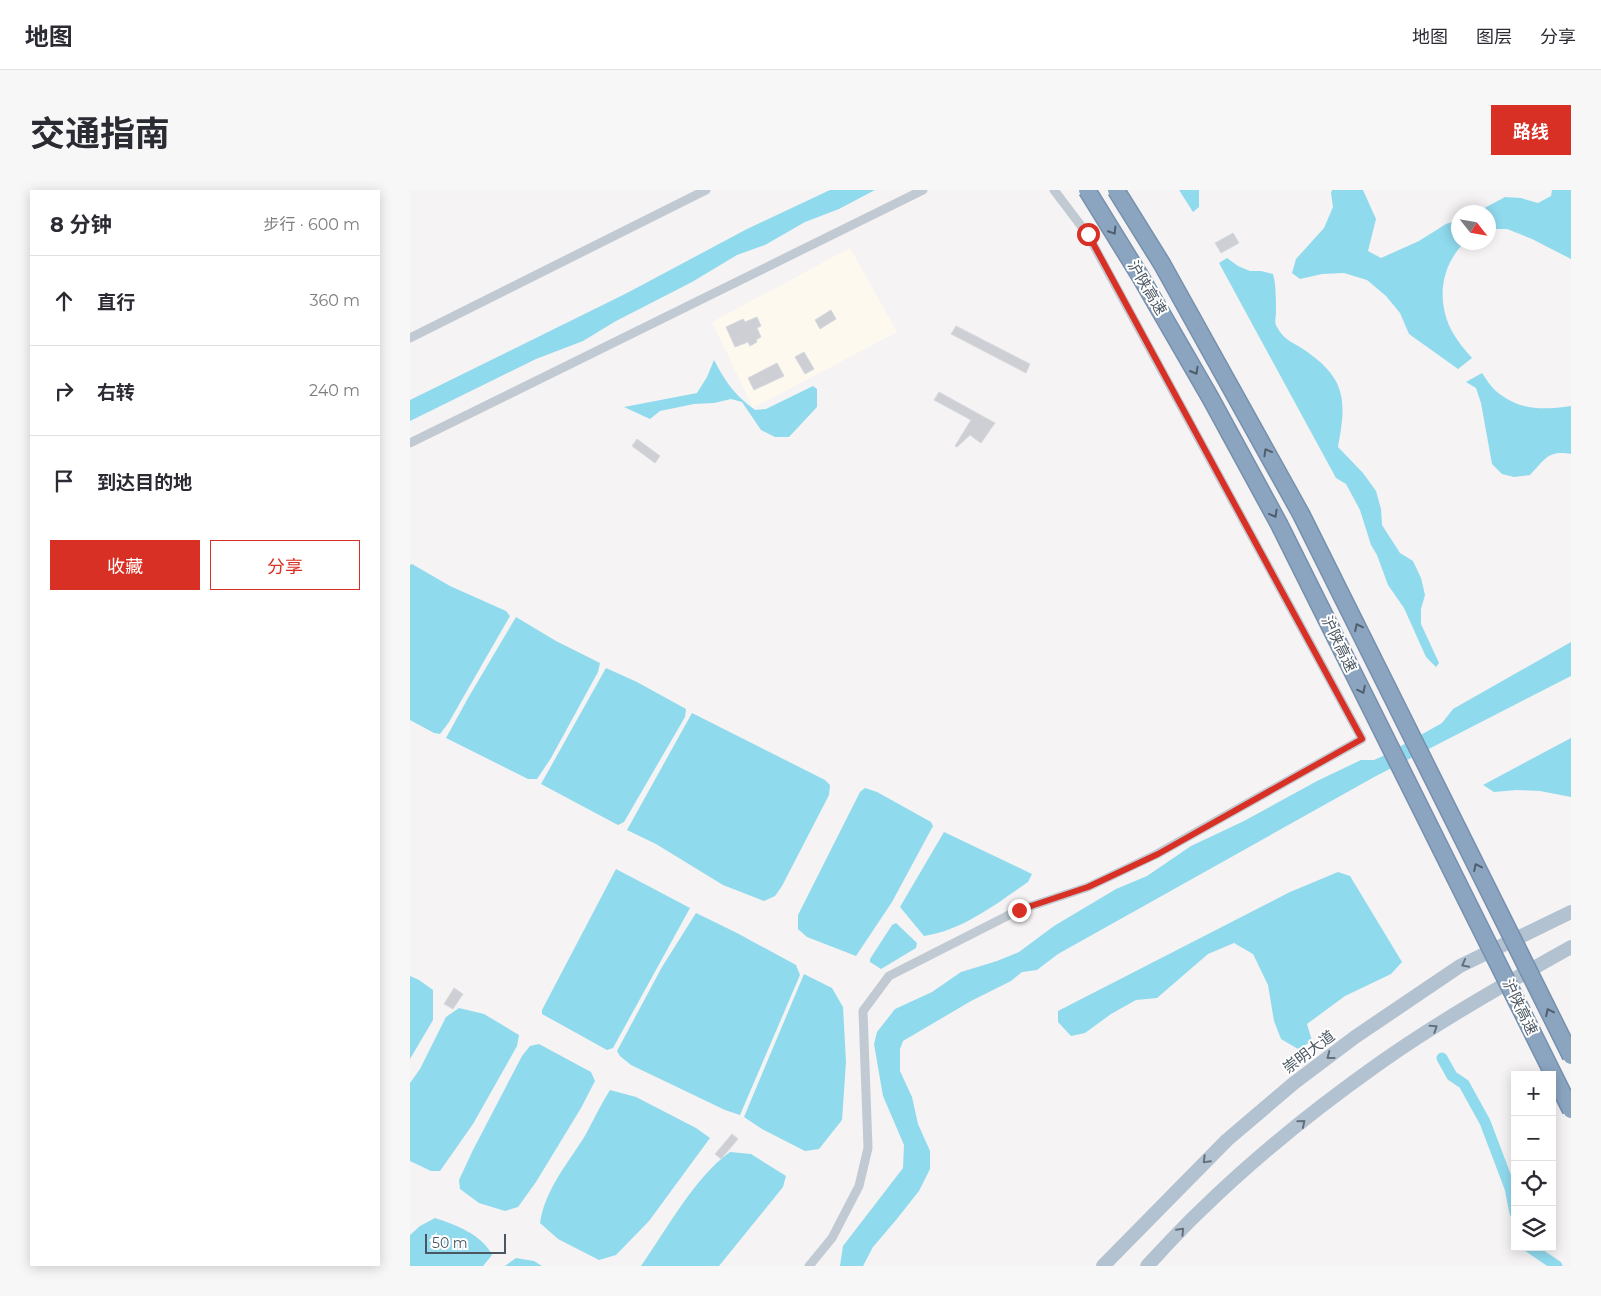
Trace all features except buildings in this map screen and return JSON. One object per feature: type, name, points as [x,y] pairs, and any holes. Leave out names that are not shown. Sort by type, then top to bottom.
[{"type":"highway","name":"沪陕高速","points":[[1087,190],[1150,292],[1280,524],[1571,1110]]},
{"type":"highway","name":"沪陕高速","points":[[1116,190],[1162,264],[1301,514],[1571,1056]]},
{"type":"main road","name":"崇明大道","points":[[1103,1266],[1227,1140],[1294,1083],[1355,1037],[1460,966],[1571,912]]},
{"type":"main road","points":[[1147,1266],[1200,1211],[1250,1165],[1319,1109],[1378,1065],[1478,999],[1571,947]]},
{"type":"street","points":[[410,338],[706,190]]},
{"type":"street","points":[[410,443],[923,190]]},
{"type":"street","points":[[809,1266],[832,1238],[859,1186],[868,1148],[863,1011],[889,976],[1019,910],[1088,887],[1158,854],[1362,739],[1088,234],[1054,190]]},
{"type":"shaded area","points":[[850,248],[897,332],[753,408],[712,322]]},
{"type":"water","points":[[830,190],[875,190],[839,209],[805,222],[765,245],[737,255],[692,282],[616,321],[583,341],[536,359],[410,421],[410,400],[627,293],[747,229]]},
{"type":"water","points":[[1179,190],[1199,190],[1199,207],[1193,212]]},
{"type":"water","points":[[1332,190],[1363,190],[1376,219],[1368,251],[1381,258],[1419,241],[1451,222],[1451,250],[1458,250],[1445,274],[1443,286],[1444,310],[1453,333],[1472,358],[1458,369],[1409,334],[1400,313],[1386,296],[1367,280],[1344,273],[1322,274],[1300,279],[1292,273],[1296,259],[1324,228],[1333,207]]},
{"type":"water","points":[[1552,190],[1571,190],[1571,259],[1532,239],[1507,229],[1496,229],[1496,205],[1490,205],[1505,197],[1521,198],[1538,203],[1551,196]]},
{"type":"water","points":[[1227,258],[1238,266],[1250,271],[1273,274],[1276,293],[1275,322],[1279,331],[1288,340],[1317,360],[1335,380],[1340,391],[1342,403],[1338,447],[1363,473],[1376,491],[1381,509],[1382,525],[1400,553],[1413,561],[1421,578],[1425,595],[1421,609],[1421,624],[1439,663],[1436,667],[1426,657],[1404,608],[1388,585],[1377,555],[1371,545],[1360,510],[1346,484],[1336,478],[1219,263]]},
{"type":"water","points":[[714,360],[732,388],[755,410],[766,409],[813,386],[817,389],[817,407],[789,437],[775,437],[761,430],[742,402],[731,399],[660,411],[650,419],[624,407],[697,393],[707,377]]},
{"type":"water","points":[[1482,373],[1495,390],[1523,406],[1551,408],[1571,406],[1571,454],[1557,453],[1547,457],[1530,475],[1514,477],[1502,474],[1492,464],[1481,403],[1476,388],[1466,382]]},
{"type":"water","points":[[412,564],[450,586],[506,611],[510,616],[449,722],[440,734],[434,733],[410,720],[410,565]]},
{"type":"water","points":[[516,617],[556,641],[600,663],[598,672],[551,758],[537,779],[528,779],[446,738]]},
{"type":"water","points":[[1571,642],[1571,676],[1376,776],[1058,954],[1037,970],[1022,972],[1011,981],[971,1001],[903,1041],[900,1049],[900,1071],[912,1097],[918,1124],[930,1151],[930,1169],[919,1191],[873,1247],[863,1266],[840,1266],[843,1246],[903,1168],[904,1145],[883,1096],[874,1044],[877,1032],[895,1009],[932,992],[961,972],[1019,952],[1054,926],[1116,889],[1147,876],[1191,846],[1244,821],[1317,781],[1361,760],[1374,760],[1385,755],[1442,723],[1453,709]]},
{"type":"water","points":[[606,668],[637,682],[686,709],[685,717],[624,822],[618,825],[541,784]]},
{"type":"water","points":[[692,713],[825,780],[830,785],[829,795],[782,886],[775,896],[764,901],[723,885],[656,844],[627,830]]},
{"type":"water","points":[[1571,738],[1571,797],[1540,791],[1494,792],[1483,785]]},
{"type":"water","points":[[865,788],[877,792],[931,822],[933,826],[892,902],[856,956],[807,937],[798,929],[798,915],[860,792]]},
{"type":"water","points":[[944,832],[1032,874],[1028,882],[979,915],[952,928],[924,936],[900,907]]},
{"type":"water","points":[[616,869],[690,908],[613,1048],[607,1050],[542,1014],[542,1010]]},
{"type":"water","points":[[1338,872],[1350,876],[1402,962],[1391,974],[1345,996],[1307,1024],[1312,1041],[1298,1049],[1281,1039],[1274,1021],[1268,985],[1253,954],[1234,943],[1208,954],[1157,998],[1136,1000],[1111,1014],[1085,1033],[1071,1036],[1058,1022],[1058,1011],[1290,892]]},
{"type":"water","points":[[696,913],[796,965],[800,975],[740,1115],[725,1110],[631,1065],[617,1051],[662,967]]},
{"type":"water","points":[[896,923],[917,943],[916,948],[881,969],[870,962],[870,959],[892,925]]},
{"type":"water","points":[[804,974],[832,988],[843,1007],[846,1062],[842,1120],[819,1149],[805,1151],[762,1129],[744,1117]]},
{"type":"water","points":[[410,976],[433,990],[433,1020],[410,1059]]},
{"type":"water","points":[[459,1008],[484,1014],[519,1035],[517,1046],[473,1124],[440,1171],[431,1171],[410,1161],[410,1083],[420,1069],[446,1017]]},
{"type":"water","points":[[539,1044],[591,1072],[595,1081],[581,1108],[536,1182],[518,1207],[505,1211],[479,1203],[460,1189],[459,1180],[522,1056],[530,1046]]},
{"type":"water","points":[[610,1090],[636,1097],[696,1128],[710,1138],[649,1221],[616,1255],[599,1260],[558,1239],[540,1223],[552,1187],[586,1134]]},
{"type":"water","points":[[730,1152],[751,1154],[786,1176],[783,1187],[719,1266],[641,1266],[693,1190],[717,1163]]},
{"type":"water","points":[[435,1218],[459,1227],[475,1236],[488,1248],[492,1255],[483,1266],[410,1266],[410,1235],[420,1226]]},
{"type":"water","points":[[516,1258],[534,1261],[542,1266],[505,1266]]},
{"type":"waterway","points":[[1442,1058],[1452,1076],[1464,1084],[1485,1122],[1510,1188],[1514,1206]]},
{"type":"waterway","points":[[1535,1251],[1557,1266]]},
{"type":"route","points":[[1019,910],[1088,887],[1158,854],[1362,739],[1088,234]]}]
